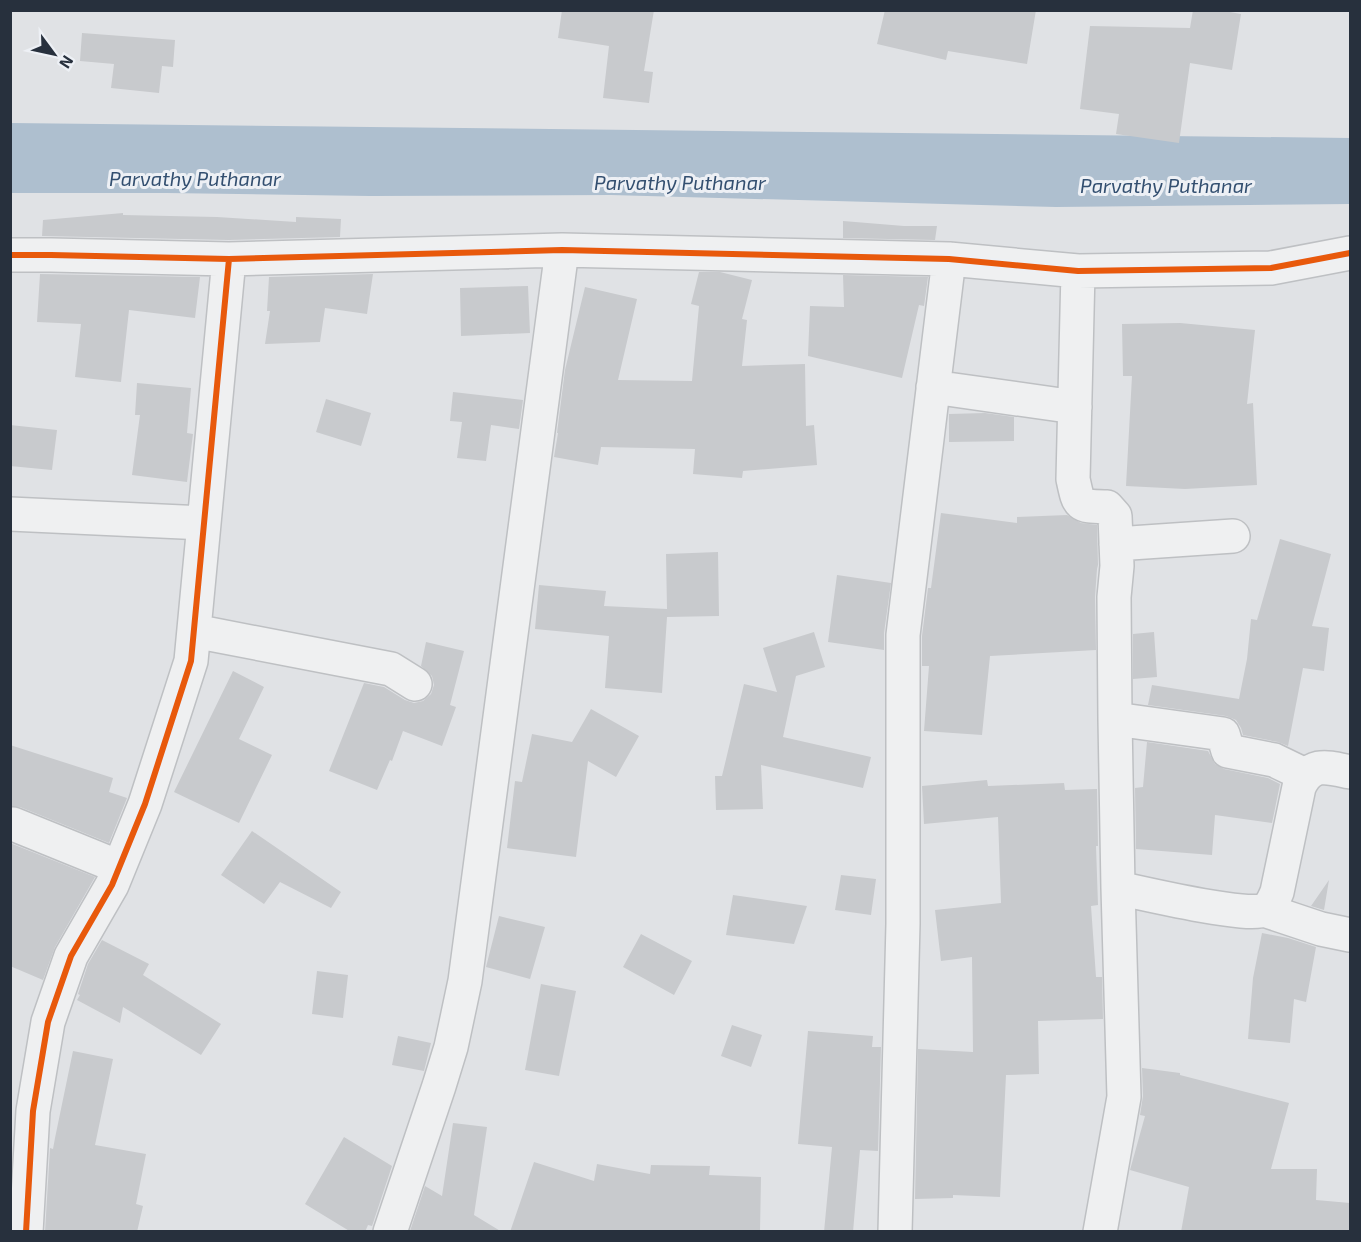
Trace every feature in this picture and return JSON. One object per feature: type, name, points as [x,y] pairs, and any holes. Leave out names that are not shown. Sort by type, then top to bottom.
[{"type":"street","points":[[390,1232],[451,1047],[465,981],[562,250]]},
{"type":"street","points":[[10,255],[229,260],[562,250],[949,259],[1078,271],[1271,268],[1350,253]]},
{"type":"street","points":[[895,1232],[903,924],[903,635],[949,259]]},
{"type":"street","points":[[26,1232],[33,1111],[48,1022],[71,956],[112,885],[145,804],[191,661],[229,260]]},
{"type":"street","points":[[1078,271],[1073,479],[1077,499],[1086,506],[1107,507],[1115,516],[1118,566],[1114,597],[1115,719],[1124,1097],[1100,1232]]},
{"type":"street","points":[[933,387],[1075,406]]},
{"type":"street","points":[[10,514],[204,523]]},
{"type":"street","points":[[1116,544],[1233,536]]},
{"type":"street","points":[[194,632],[391,669],[415,684]]},
{"type":"street","points":[[1115,719],[1223,734],[1228,751],[1274,760],[1305,775]]},
{"type":"street","points":[[1118,888],[1231,910],[1252,913],[1264,910],[1273,902],[1277,892],[1299,787],[1305,775],[1316,768],[1332,768],[1350,772]]},
{"type":"street","points":[[13,824],[119,867]]},
{"type":"street","points":[[1264,910],[1321,929],[1350,935]]},
{"type":"water","name":"Parvathy Puthanar","points":[[11,123],[1350,138],[1350,204],[1056,207],[611,195],[370,196],[11,193]]},
{"type":"building","points":[[562,10],[654,10],[644,71],[653,72],[649,103],[603,98],[609,46],[558,38]]},
{"type":"building","points":[[885,10],[1036,10],[1027,64],[948,51],[946,60],[877,44]]},
{"type":"building","points":[[1193,10],[1219,10],[1241,14],[1232,70],[1190,63],[1179,143],[1116,134],[1119,114],[1080,109],[1090,26],[1190,28]]},
{"type":"building","points":[[82,33],[175,40],[173,67],[162,66],[159,93],[111,88],[114,64],[80,61]]},
{"type":"building","points":[[123,213],[123,215],[217,217],[296,222],[296,217],[341,219],[340,237],[229,240],[42,236],[43,220]]},
{"type":"building","points":[[843,221],[937,226],[935,240],[843,238]]},
{"type":"building","points":[[699,272],[720,272],[752,280],[742,319],[747,320],[742,366],[805,364],[806,426],[814,425],[817,465],[743,471],[742,478],[693,474],[695,449],[601,447],[598,465],[554,457],[565,370],[585,287],[637,299],[618,380],[692,381],[699,306],[691,304]]},
{"type":"building","points":[[40,274],[200,277],[195,318],[129,310],[121,382],[75,377],[81,324],[37,322]]},
{"type":"building","points":[[373,274],[367,314],[325,308],[320,342],[265,344],[270,311],[267,311],[269,277]]},
{"type":"building","points":[[843,275],[928,277],[924,306],[919,305],[902,378],[808,356],[810,306],[844,307]]},
{"type":"building","points":[[528,286],[530,333],[461,336],[460,288]]},
{"type":"building","points":[[1180,323],[1255,330],[1247,404],[1253,403],[1257,485],[1185,489],[1126,486],[1132,376],[1123,376],[1122,324]]},
{"type":"building","points":[[137,383],[191,388],[187,433],[193,434],[187,482],[132,475],[140,415],[135,415]]},
{"type":"building","points":[[453,392],[523,400],[519,429],[491,425],[486,461],[457,458],[462,422],[450,421]]},
{"type":"building","points":[[326,399],[371,413],[361,446],[316,432]]},
{"type":"building","points":[[985,413],[1014,417],[1014,441],[949,442],[949,414]]},
{"type":"building","points":[[10,425],[57,430],[52,470],[10,466]]},
{"type":"building","points":[[941,513],[1017,523],[1017,517],[1067,515],[1081,523],[1097,525],[1096,650],[990,656],[982,735],[924,731],[929,666],[922,666],[922,636]]},
{"type":"building","points":[[1280,539],[1331,554],[1312,626],[1329,628],[1324,671],[1303,668],[1288,746],[1243,735],[1236,720],[1226,716],[1148,705],[1152,685],[1239,699],[1247,659],[1251,619],[1257,620]]},
{"type":"building","points":[[718,552],[719,616],[667,617],[662,693],[605,688],[609,636],[535,629],[539,585],[606,591],[604,606],[667,609],[666,554]]},
{"type":"building","points":[[837,575],[891,583],[884,650],[828,642]]},
{"type":"building","points":[[814,632],[825,667],[796,676],[783,737],[871,757],[863,788],[761,765],[763,809],[716,810],[715,776],[722,776],[744,684],[777,692],[763,648]]},
{"type":"building","points":[[1154,632],[1157,677],[1133,679],[1133,634]]},
{"type":"building","points":[[426,642],[464,651],[450,705],[456,707],[442,746],[403,731],[392,761],[390,760],[377,790],[329,771],[364,683],[384,687],[414,703],[423,701],[431,694],[434,685],[432,676],[421,666]]},
{"type":"building","points":[[233,671],[264,687],[239,739],[272,755],[239,823],[174,792]]},
{"type":"building","points":[[591,709],[639,736],[616,777],[588,761],[576,857],[507,848],[515,781],[522,782],[532,734],[572,742]]},
{"type":"building","points":[[1147,742],[1208,751],[1215,764],[1224,769],[1268,778],[1280,784],[1272,823],[1215,815],[1212,855],[1136,849],[1135,788],[1143,787]]},
{"type":"building","points":[[10,745],[113,778],[109,792],[127,798],[109,843],[20,807],[10,806]]},
{"type":"building","points":[[987,780],[988,786],[1064,783],[1065,790],[1097,789],[1098,905],[1091,906],[1096,977],[1102,977],[1103,1019],[1038,1021],[1039,1074],[1006,1075],[1000,1197],[953,1195],[953,1198],[915,1199],[918,1049],[973,1052],[972,957],[941,961],[935,910],[1001,903],[998,817],[924,824],[922,786]]},
{"type":"building","points":[[252,831],[341,892],[331,908],[280,882],[264,904],[221,875]]},
{"type":"building","points":[[10,843],[95,877],[55,947],[43,980],[10,966]]},
{"type":"building","points":[[841,875],[876,879],[871,915],[835,910]]},
{"type":"building","points":[[1329,880],[1324,910],[1311,906]]},
{"type":"building","points":[[733,895],[807,906],[794,944],[726,935]]},
{"type":"building","points":[[499,916],[545,927],[530,979],[486,967]]},
{"type":"building","points":[[1262,933],[1316,947],[1306,1002],[1294,999],[1290,1043],[1248,1039],[1253,978]]},
{"type":"building","points":[[641,934],[692,961],[674,995],[623,967]]},
{"type":"building","points":[[102,940],[149,964],[143,975],[221,1024],[201,1055],[123,1007],[120,1023],[77,1000],[88,964]]},
{"type":"building","points":[[317,971],[348,975],[343,1018],[312,1014]]},
{"type":"building","points":[[541,984],[576,991],[559,1076],[525,1070]]},
{"type":"building","points":[[732,1025],[762,1035],[751,1067],[721,1056]]},
{"type":"building","points":[[808,1031],[873,1036],[872,1047],[881,1047],[878,1151],[860,1150],[853,1232],[824,1232],[832,1147],[798,1144]]},
{"type":"building","points":[[398,1036],[431,1043],[424,1071],[392,1065]]},
{"type":"building","points":[[73,1051],[113,1059],[95,1145],[146,1154],[136,1204],[143,1206],[137,1232],[45,1232],[50,1148],[53,1149]]},
{"type":"building","points":[[1142,1068],[1180,1073],[1180,1075],[1289,1103],[1271,1169],[1317,1169],[1316,1200],[1350,1203],[1350,1232],[1181,1232],[1189,1187],[1130,1170],[1145,1116],[1140,1115],[1143,1096]]},
{"type":"building","points":[[453,1123],[487,1127],[474,1215],[502,1232],[410,1231],[425,1186],[442,1196]]},
{"type":"building","points":[[344,1137],[392,1166],[372,1226],[368,1225],[365,1232],[351,1232],[305,1204]]},
{"type":"building","points":[[534,1162],[594,1181],[597,1164],[650,1174],[651,1165],[710,1166],[709,1175],[761,1177],[760,1231],[510,1232]]},
{"type":"cycle path","points":[[10,255],[229,259],[562,250],[949,259],[1078,271],[1271,268],[1350,253]]},
{"type":"cycle path","points":[[26,1232],[33,1111],[48,1022],[71,956],[112,885],[145,804],[191,661],[229,259]]}]
